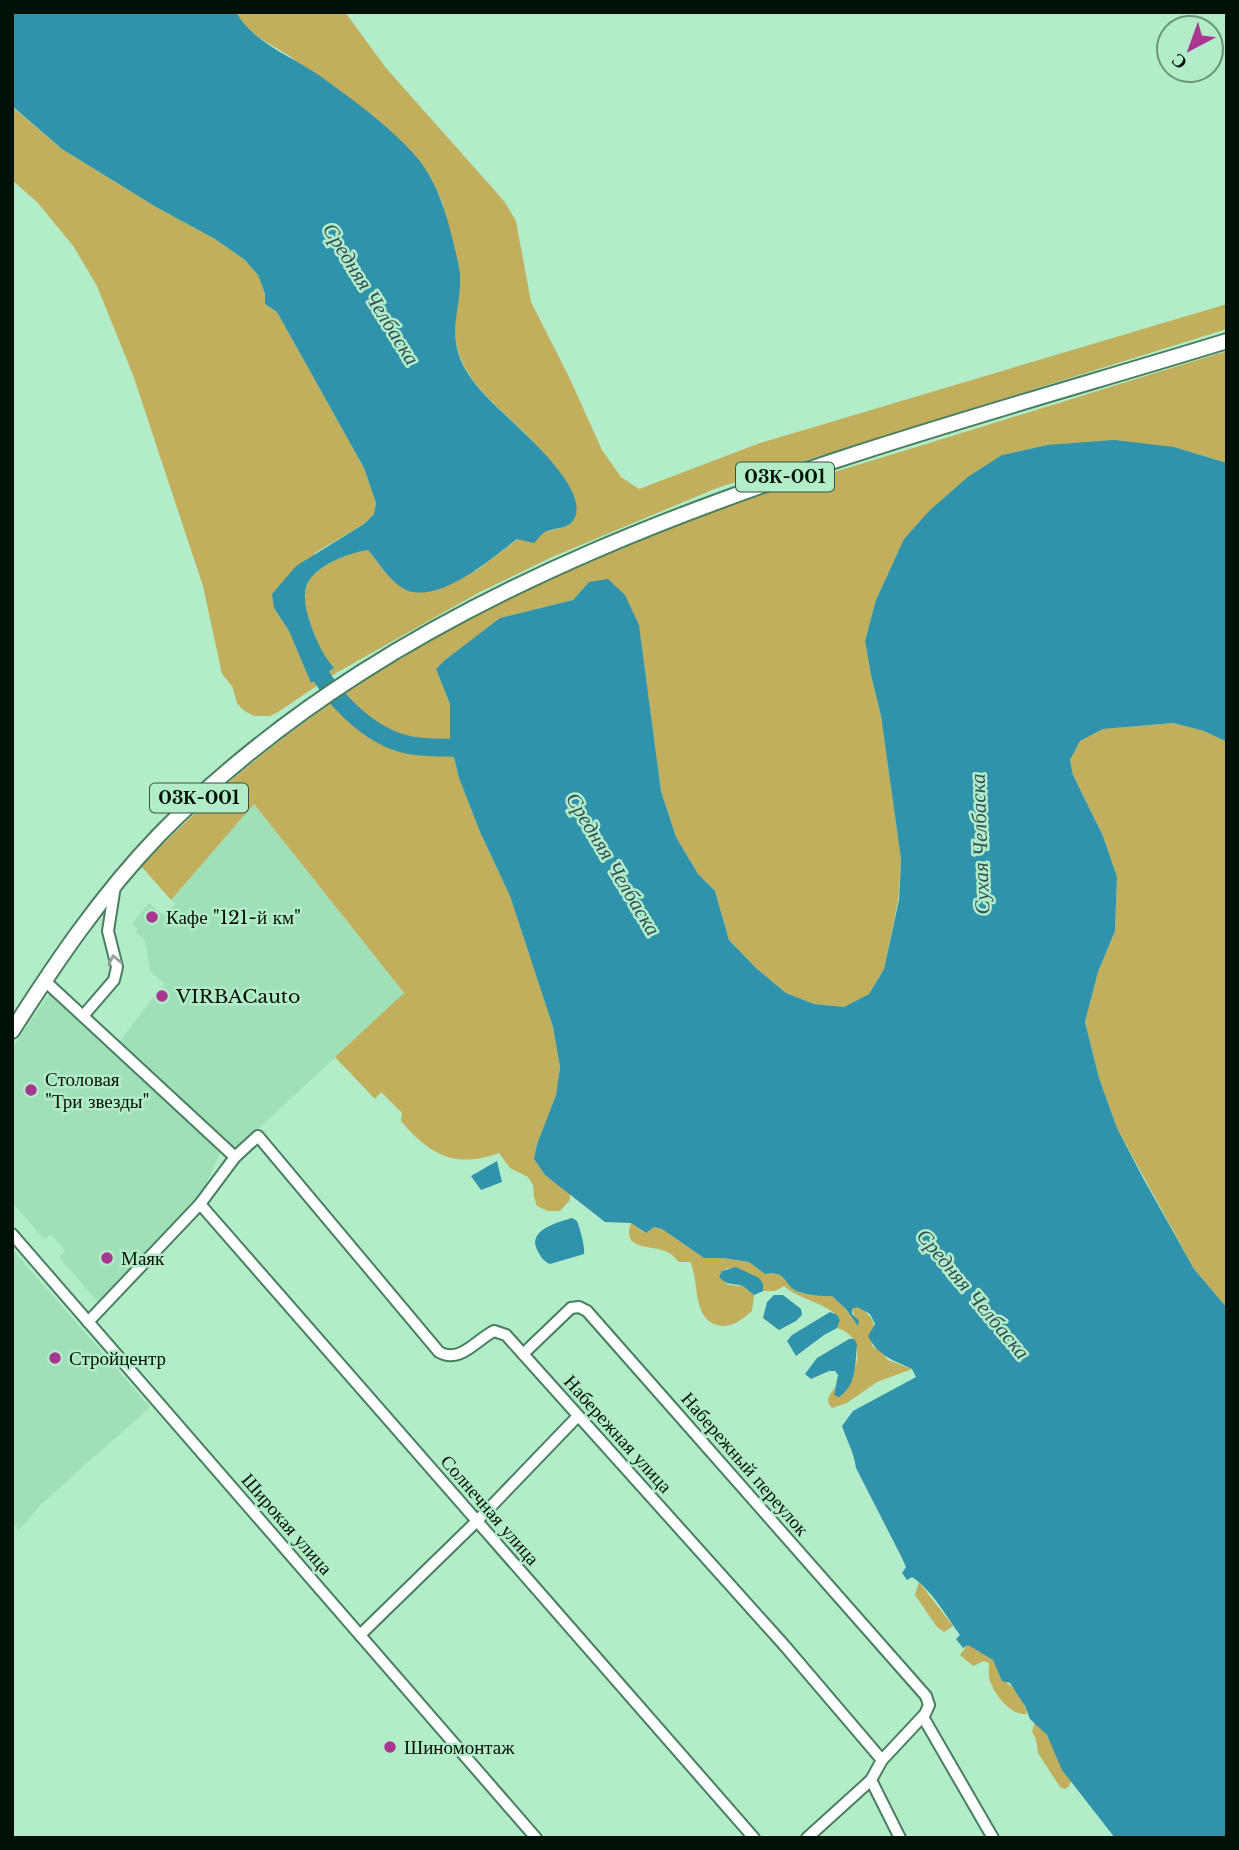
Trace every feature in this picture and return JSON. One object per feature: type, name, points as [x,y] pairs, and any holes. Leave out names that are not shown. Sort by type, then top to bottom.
[{"type":"main road","name":"03К-001","points":[[12,1031],[94,909],[159,835],[224,773],[290,721],[434,629],[512,589],[694,509],[857,453],[1227,341]]},
{"type":"street","points":[[83,1016],[117,973],[108,931],[116,883]]},
{"type":"street","points":[[44,981],[235,1157],[200,1204],[89,1322]]},
{"type":"street","name":"Набережная улица","points":[[235,1157],[258,1136],[439,1352],[447,1356],[461,1354],[494,1331],[506,1335],[882,1760]]},
{"type":"street","name":"Солнечная улица","points":[[200,1204],[754,1838]]},
{"type":"street","name":"Широкая улица","points":[[12,1234],[536,1838]]},
{"type":"street","name":"Набережный переулок","points":[[523,1354],[571,1308],[579,1307],[587,1311],[926,1696],[929,1705],[923,1717]]},
{"type":"street","points":[[360,1635],[477,1521],[577,1417]]},
{"type":"street","points":[[807,1838],[871,1780],[882,1760],[923,1717],[993,1838]]},
{"type":"street","points":[[871,1780],[900,1838]]},
{"type":"shaded area","points":[[236,12],[345,12],[386,68],[504,201],[516,221],[531,302],[602,450],[621,477],[639,489],[760,443],[1227,304],[1227,329],[717,488],[552,557],[480,592],[336,673],[278,712],[270,716],[254,716],[237,703],[232,686],[222,674],[203,586],[133,375],[97,286],[74,247],[38,203],[12,180],[12,107],[62,149],[156,207],[215,239],[245,260],[258,275],[265,294],[265,304],[277,312],[364,468],[376,503],[374,514],[364,524],[315,553],[274,608],[289,631],[311,683],[334,668],[319,646],[306,608],[307,584],[320,569],[350,554],[368,550],[386,573],[406,590],[424,592],[442,587],[477,570],[518,539],[568,526],[573,496],[541,449],[488,398],[467,371],[456,338],[443,204],[431,178],[415,155],[288,55],[258,37],[242,23]]},
{"type":"shaded area","points":[[1227,351],[1227,463],[1174,447],[1047,445],[1003,455],[969,476],[888,574],[876,600],[865,641],[881,716],[901,859],[898,901],[884,969],[869,994],[844,1007],[814,1004],[786,993],[756,968],[729,940],[715,891],[698,874],[676,837],[661,791],[639,626],[589,582],[573,600],[500,618],[436,669],[450,704],[450,741],[459,778],[480,832],[510,896],[553,1027],[560,1067],[556,1095],[534,1159],[545,1175],[570,1193],[570,1200],[560,1211],[548,1211],[537,1206],[533,1185],[528,1177],[510,1168],[499,1153],[469,1160],[456,1159],[444,1156],[422,1143],[401,1121],[402,1113],[381,1092],[375,1099],[335,1057],[404,993],[254,804],[171,900],[141,866],[229,782],[329,705],[464,622],[559,575],[655,533],[754,497]]},
{"type":"shaded area","points":[[1173,723],[1204,731],[1227,742],[1227,1308],[1194,1269],[1117,1128],[1099,1078],[1085,1022],[1098,972],[1115,931],[1117,877],[1103,836],[1073,775],[1070,760],[1080,741],[1103,729]]},
{"type":"shaded area","points":[[254,804],[404,994],[236,1149],[119,1042],[164,984],[150,971],[145,940],[135,932],[138,929],[132,924],[149,903],[165,916],[175,904],[171,900]]},
{"type":"shaded area","points":[[50,993],[221,1151],[200,1197],[99,1303],[59,1257],[65,1251],[51,1234],[44,1239],[12,1202],[12,1048]]},
{"type":"shaded area","points":[[631,1223],[645,1233],[654,1227],[662,1229],[704,1258],[749,1262],[765,1274],[779,1275],[796,1291],[832,1296],[846,1309],[857,1325],[852,1309],[857,1306],[873,1323],[872,1346],[879,1349],[888,1360],[912,1369],[877,1382],[847,1403],[832,1408],[828,1402],[830,1395],[835,1387],[834,1395],[851,1375],[857,1361],[855,1343],[848,1334],[837,1328],[840,1320],[835,1314],[784,1286],[775,1291],[763,1291],[763,1284],[728,1268],[722,1271],[720,1278],[729,1285],[743,1286],[754,1295],[752,1311],[732,1324],[717,1325],[703,1314],[690,1262],[679,1262],[667,1252],[633,1242],[629,1232]]},
{"type":"shaded area","points":[[12,1249],[150,1407],[41,1504],[19,1530],[12,1522]]},
{"type":"shaded area","points":[[919,1582],[953,1626],[944,1632],[937,1627],[915,1595]]},
{"type":"shaded area","points":[[968,1644],[993,1660],[1002,1680],[1018,1694],[1027,1714],[1015,1712],[1000,1698],[990,1681],[989,1663],[984,1661],[973,1666],[960,1655]]},
{"type":"shaded area","points":[[1035,1722],[1047,1735],[1071,1781],[1065,1789],[1060,1787],[1038,1753],[1032,1732]]},
{"type":"water","points":[[12,12],[236,12],[243,23],[262,40],[320,76],[392,132],[414,154],[429,175],[448,221],[460,273],[455,331],[458,353],[463,365],[482,392],[559,471],[571,489],[576,505],[571,523],[545,532],[534,543],[517,539],[465,577],[450,585],[420,593],[400,587],[368,550],[329,563],[312,576],[307,584],[305,598],[315,636],[334,668],[311,683],[289,631],[274,608],[272,594],[296,566],[364,524],[374,514],[376,503],[364,468],[277,312],[265,304],[265,294],[258,275],[245,260],[215,239],[156,207],[62,149],[12,106]]},
{"type":"water","name":"Сухая Челбаска","points":[[1114,440],[1174,447],[1227,463],[1227,742],[1204,731],[1173,723],[1103,729],[1080,741],[1070,760],[1073,775],[1103,836],[1117,877],[1115,931],[1098,972],[1085,1022],[1099,1078],[1117,1128],[1143,1178],[1194,1269],[1227,1308],[1227,1838],[1115,1838],[1062,1770],[1047,1735],[1030,1719],[1010,1683],[1002,1681],[993,1660],[968,1645],[963,1648],[956,1639],[960,1635],[932,1596],[919,1582],[912,1577],[907,1580],[902,1573],[906,1567],[856,1468],[842,1426],[853,1411],[916,1377],[912,1369],[887,1357],[872,1343],[868,1336],[875,1324],[870,1314],[857,1307],[852,1309],[852,1314],[859,1321],[858,1326],[832,1296],[796,1291],[779,1275],[765,1274],[749,1262],[704,1258],[662,1229],[654,1227],[646,1233],[631,1223],[605,1222],[545,1175],[534,1159],[556,1095],[560,1067],[553,1027],[510,896],[480,832],[459,778],[450,741],[450,704],[436,669],[500,618],[573,600],[589,582],[608,579],[625,595],[639,625],[661,791],[676,837],[698,874],[715,891],[729,940],[756,968],[786,993],[814,1004],[844,1007],[869,994],[884,969],[899,900],[901,859],[881,716],[865,641],[876,600],[904,539],[930,510],[969,476],[1002,455],[1047,445]]},
{"type":"water","points":[[497,1161],[502,1182],[481,1190],[471,1176]]},
{"type":"water","points":[[572,1218],[578,1224],[584,1254],[548,1263],[536,1247],[537,1235],[547,1227]]},
{"type":"water","points":[[736,1267],[759,1278],[763,1291],[754,1295],[743,1286],[727,1283],[719,1277],[722,1271]]},
{"type":"water","points":[[774,1295],[783,1295],[801,1309],[802,1315],[779,1330],[763,1318],[767,1302]]},
{"type":"water","points":[[830,1312],[840,1320],[837,1328],[796,1356],[787,1341],[792,1335]]},
{"type":"water","points":[[849,1339],[854,1339],[857,1344],[854,1374],[849,1386],[839,1397],[834,1395],[838,1375],[835,1371],[811,1379],[805,1374],[817,1358]]},
{"type":"waterway","name":"Средняя Челбаска","points":[[311,656],[338,698],[378,733],[409,745],[475,748]]},
{"type":"place","name":"Кафе \"121-й км\"","points":[[152,917]]},
{"type":"place","name":"VIRBACauto","points":[[162,996]]},
{"type":"place","name":"Столовая \"Три звезды\"","points":[[31,1090]]},
{"type":"place","name":"Маяк","points":[[107,1258]]},
{"type":"place","name":"Стройцентр","points":[[55,1358]]},
{"type":"place","name":"Шиномонтаж","points":[[390,1747]]}]
